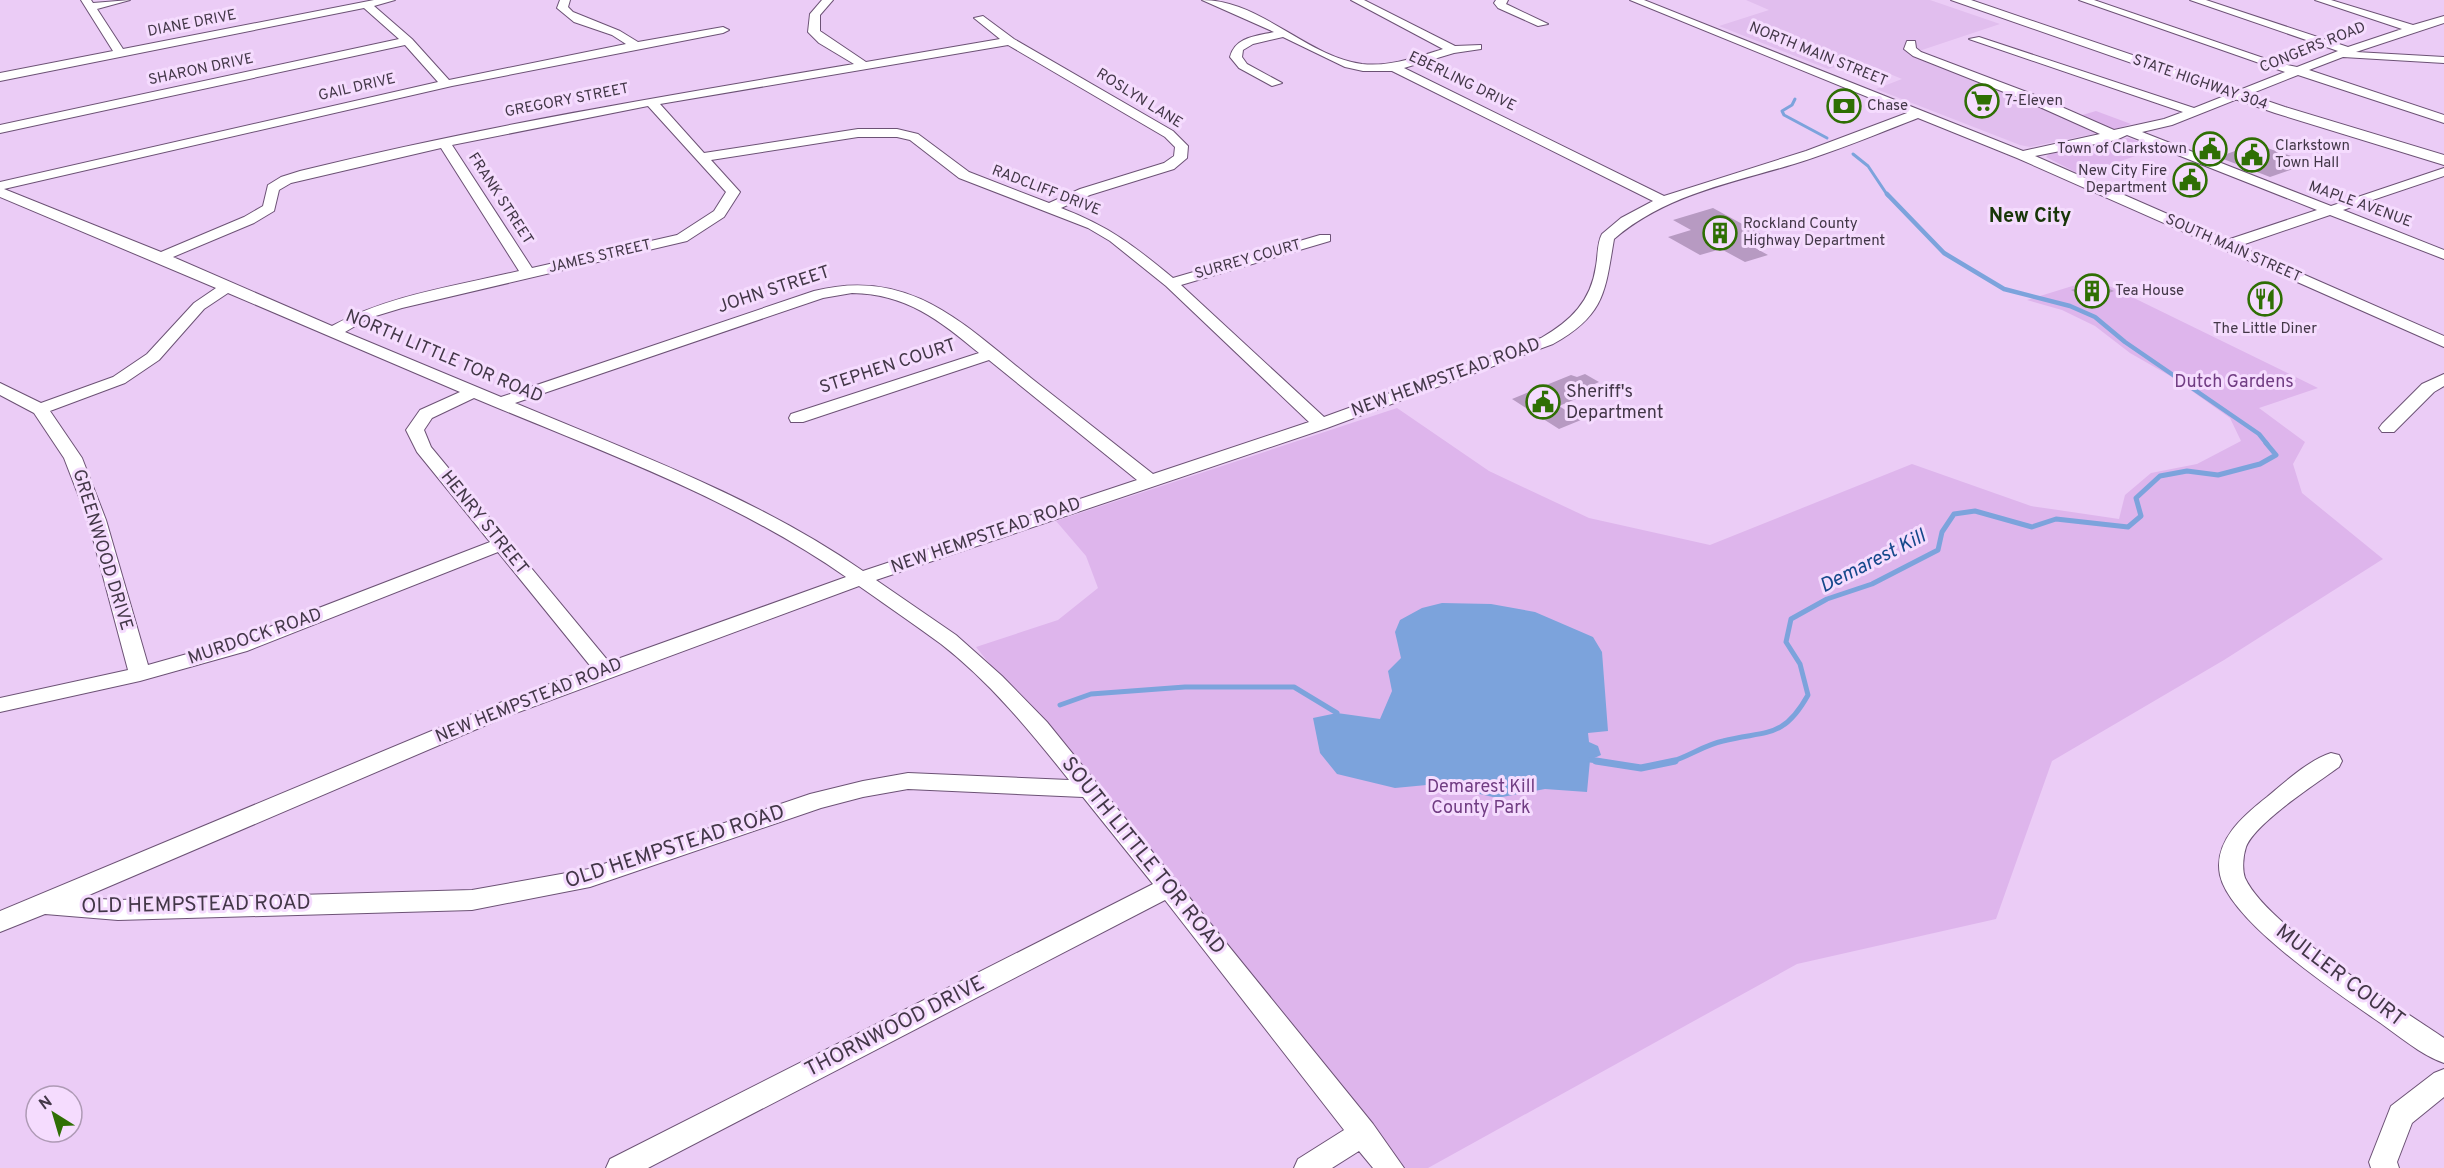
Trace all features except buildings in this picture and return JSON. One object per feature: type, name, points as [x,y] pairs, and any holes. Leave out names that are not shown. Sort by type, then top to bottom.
[{"type":"main road","name":"STATE HIGHWAY 304","points":[[1958,0],[2444,160]]},
{"type":"main road","name":"STATE HIGHWAY 304","points":[[1978,0],[2243,94],[2444,152]]},
{"type":"street","points":[[120,53],[88,3],[125,0]]},
{"type":"street","name":"DIANE DRIVE","points":[[0,77],[390,0]]},
{"type":"street","points":[[565,0],[562,8],[568,16],[622,33],[635,45]]},
{"type":"street","points":[[828,0],[815,14],[814,32],[824,41],[865,66]]},
{"type":"street","name":"EBERLING DRIVE","points":[[1207,0],[1284,33],[1337,62],[1362,69],[1394,67],[1664,201]]},
{"type":"street","points":[[1356,0],[1453,50]]},
{"type":"street","points":[[1503,0],[1499,3],[1502,6],[1542,24]]},
{"type":"street","name":"NORTH MAIN STREET","points":[[1635,0],[2022,155]]},
{"type":"street","points":[[2084,0],[2275,66],[2299,71],[2444,119]]},
{"type":"street","points":[[2194,0],[2344,53],[2444,60]]},
{"type":"street","points":[[2320,0],[2413,29]]},
{"type":"street","points":[[366,5],[408,41],[447,85]]},
{"type":"street","name":"ROSLYN LANE","points":[[979,18],[1010,41],[1169,134],[1182,146],[1180,158],[1169,166],[1085,192],[1049,208]]},
{"type":"street","name":"CONGERS ROAD","points":[[2022,155],[2116,136],[2195,112],[2344,53],[2444,19]]},
{"type":"street","name":"GAIL DRIVE","points":[[0,186],[447,85],[635,45],[723,30]]},
{"type":"street","points":[[1276,83],[1243,66],[1236,57],[1238,48],[1249,42],[1284,33]]},
{"type":"street","points":[[1975,39],[2195,112]]},
{"type":"street","name":"SHARON DRIVE","points":[[0,129],[408,41]]},
{"type":"street","name":"GREGORY STREET","points":[[161,256],[249,220],[269,208],[273,188],[286,180],[444,143],[651,102],[1010,41]]},
{"type":"street","points":[[1911,43],[1910,49],[1917,54],[2047,105],[2116,136]]},
{"type":"street","points":[[1394,67],[1453,50],[1477,46]]},
{"type":"street","name":"JAMES STREET","points":[[333,332],[364,315],[398,304],[682,238],[704,227],[727,209],[733,192],[651,102]]},
{"type":"street","name":"NEW HEMPSTEAD ROAD","points":[[0,922],[497,712],[604,671],[862,578],[1321,424],[1547,341],[1568,330],[1589,309],[1602,275],[1607,237],[1623,222],[1664,201],[1811,154],[1919,113]]},
{"type":"street","name":"MAPLE AVENUE","points":[[2132,132],[2444,255]]},
{"type":"street","name":"RADCLIFF DRIVE","points":[[703,157],[858,133],[897,133],[914,137],[928,145],[964,175],[1094,225],[1115,238],[1171,283],[1321,424]]},
{"type":"street","name":"FRANK STREET","points":[[444,143],[528,274]]},
{"type":"street","name":"SOUTH MAIN STREET","points":[[2022,155],[2444,342]]},
{"type":"street","points":[[2224,246],[2444,172]]},
{"type":"street","name":"NORTH LITTLE TOR ROAD","points":[[0,192],[161,256],[227,287],[732,501],[862,578]]},
{"type":"street","name":"SURREY COURT","points":[[1171,283],[1325,237]]},
{"type":"street","points":[[40,409],[127,374],[153,357],[199,306],[227,287]]},
{"type":"street","name":"JOHN STREET","points":[[502,402],[841,288],[871,288],[906,296],[941,314],[1150,481]]},
{"type":"street","name":"STEPHEN COURT","points":[[797,417],[992,354]]},
{"type":"street","points":[[2388,428],[2428,388],[2444,380]]},
{"type":"street","name":"GREENWOOD DRIVE","points":[[0,388],[40,409],[73,458],[93,510],[140,674]]},
{"type":"street","name":"HENRY STREET","points":[[475,391],[426,414],[415,430],[423,448],[604,671]]},
{"type":"street","name":"MURDOCK ROAD","points":[[0,705],[140,674],[240,646],[502,544]]},
{"type":"street","name":"SOUTH LITTLE TOR ROAD","points":[[862,578],[950,640],[995,681],[1039,727],[1087,789],[1169,887],[1390,1168]]},
{"type":"street","name":"MULLER COURT","points":[[2331,761],[2250,823],[2234,846],[2232,876],[2247,900],[2288,941],[2444,1052]]},
{"type":"street","name":"OLD HEMPSTEAD ROAD","points":[[44,904],[118,910],[472,900],[590,878],[818,800],[863,789],[908,781],[1087,789]]},
{"type":"street","name":"THORNWOOD DRIVE","points":[[620,1168],[1169,887]]},
{"type":"street","points":[[2385,1168],[2383,1162],[2401,1115],[2444,1081]]},
{"type":"street","points":[[1308,1168],[1363,1133]]},
{"type":"shaded area","points":[[1746,0],[1930,0],[2000,24],[1919,51],[2113,130],[2030,147],[2020,145],[1876,89],[1902,79],[1859,61],[1828,69],[1719,26],[1769,10]]},
{"type":"green space","points":[[2096,111],[2131,124],[2113,130],[2079,116]]},
{"type":"green space","points":[[2128,138],[2158,148],[2081,175],[2046,157],[2051,152]]},
{"type":"green space","name":"Demarest Kill County Park","points":[[2095,279],[2318,388],[2259,408],[2305,442],[2293,464],[2302,493],[2383,559],[2224,660],[2052,761],[1996,919],[1797,964],[1428,1168],[1397,1168],[976,647],[1058,620],[1098,588],[1086,556],[1056,521],[1397,408],[1489,471],[1589,518],[1710,545],[1912,464],[2031,506],[2119,519],[2125,495],[2151,473],[2197,464],[2241,441],[2230,418],[2172,377],[2130,353],[2095,326],[2062,310],[2027,300]]},
{"type":"water","points":[[1442,603],[1491,604],[1535,612],[1593,637],[1602,652],[1608,731],[1588,733],[1589,742],[1598,746],[1601,755],[1590,760],[1587,792],[1545,789],[1497,798],[1437,784],[1395,788],[1337,774],[1320,753],[1313,718],[1337,713],[1380,719],[1392,691],[1388,671],[1401,658],[1395,632],[1400,620],[1422,608]]},
{"type":"waterway","name":"Demarest Kill","points":[[1795,99],[1792,105],[1782,111],[1784,115],[1827,138]]},
{"type":"waterway","name":"Demarest Kill","points":[[1853,154],[1868,166],[1888,196]]},
{"type":"waterway","name":"Demarest Kill","points":[[1887,194],[1944,253],[2004,289],[2070,306],[2095,317],[2125,342],[2259,434],[2267,444]]},
{"type":"waterway","name":"Demarest Kill","points":[[1670,762],[1716,743],[1772,731],[1790,720],[1808,695],[1800,664],[1786,642],[1791,619],[1827,599],[1872,584],[1938,550],[1942,532],[1954,514],[1975,511],[2032,527],[2056,519],[2128,527],[2141,516],[2136,498],[2160,476],[2187,471],[2218,475],[2260,464],[2276,455],[2266,443]]},
{"type":"waterway","points":[[1060,705],[1091,694],[1185,687],[1294,687],[1337,713]]},
{"type":"waterway","name":"Demarest Kill","points":[[1590,760],[1606,762]]},
{"type":"waterway","name":"Demarest Kill","points":[[1596,761],[1641,768],[1675,761]]},
{"type":"place","name":"7-Eleven","points":[[1982,101]]},
{"type":"place","name":"Chase","points":[[1844,106]]},
{"type":"place","name":"Town of Clarkstown","points":[[2210,149]]},
{"type":"place","name":"Clarkstown Town Hall","points":[[2252,155]]},
{"type":"place","name":"New City Fire Department","points":[[2190,180]]},
{"type":"place","name":"Rockland County Highway Department","points":[[1720,233]]},
{"type":"place","name":"Tea House","points":[[2092,291]]},
{"type":"place","name":"The Little Diner","points":[[2265,299]]},
{"type":"place","name":"Sheriff's Department","points":[[1543,402]]},
{"type":"district","name":"New City","points":[[2030,217]]},
{"type":"park label","name":"Dutch Gardens","points":[[2234,382]]}]
